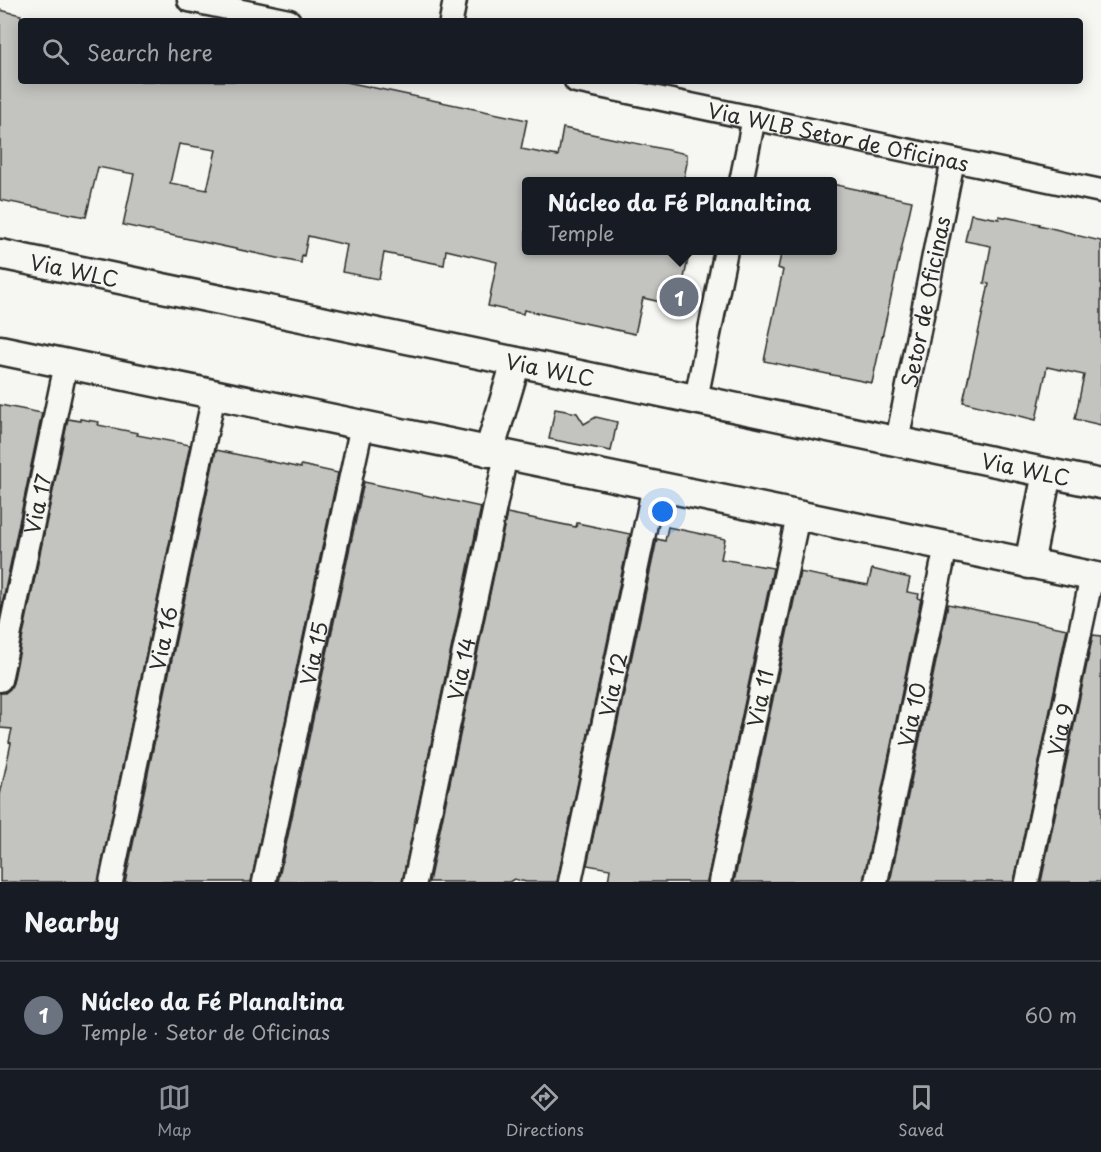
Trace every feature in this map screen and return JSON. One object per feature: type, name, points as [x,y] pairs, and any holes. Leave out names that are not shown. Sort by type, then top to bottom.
[{"type":"street","points":[[189,0],[275,18]]},
{"type":"street","points":[[452,18],[455,0]]},
{"type":"street","name":"Via WLB Setor de Oficinas","points":[[590,84],[1101,190]]},
{"type":"street","points":[[742,177],[754,118]]},
{"type":"street","name":"Setor de Oficinas","points":[[897,441],[953,160]]},
{"type":"street","name":"Via WLC","points":[[0,254],[1101,484]]},
{"type":"street","points":[[696,399],[725,255]]},
{"type":"street","points":[[0,350],[1097,577]]},
{"type":"street","points":[[497,453],[516,362]]},
{"type":"street","name":"Via 17","points":[[0,680],[66,364]]},
{"type":"street","name":"Via 16","points":[[111,882],[214,395]]},
{"type":"street","name":"Via 15","points":[[264,882],[362,425]]},
{"type":"street","name":"Via 14","points":[[415,882],[497,453]]},
{"type":"street","points":[[1029,564],[1047,473]]},
{"type":"street","name":"Via 12","points":[[570,882],[654,486]]},
{"type":"street","name":"Via 11","points":[[720,882],[798,516]]},
{"type":"street","name":"Via 10","points":[[876,882],[946,546]]},
{"type":"street","name":"Via 9","points":[[1028,882],[1097,577]]},
{"type":"building","points":[[0,10],[21,15],[21,18],[18,18],[18,84],[356,84],[527,120],[521,149],[558,156],[563,128],[687,154],[684,177],[522,177],[522,255],[689,255],[678,306],[643,298],[635,334],[524,310],[523,314],[488,306],[497,262],[446,250],[444,265],[384,253],[379,279],[342,272],[347,245],[308,236],[301,263],[123,225],[134,174],[98,167],[86,217],[0,200]],"holes":[[[179,144],[216,150],[207,190],[170,183]]]},
{"type":"building","points":[[837,185],[912,201],[872,383],[764,361],[783,270],[778,268],[781,255],[837,255]]},
{"type":"building","points":[[971,214],[999,219],[999,216],[1040,224],[1101,241],[1101,425],[1075,419],[1084,375],[1047,367],[1036,420],[963,402],[989,284],[984,283],[991,246],[965,241]]},
{"type":"building","points":[[0,405],[42,413],[0,614]]},
{"type":"building","points":[[555,409],[577,413],[584,424],[596,417],[617,422],[611,451],[549,439]]},
{"type":"building","points":[[68,419],[99,422],[98,425],[138,433],[137,435],[190,445],[98,882],[0,882],[0,795],[12,729],[0,728],[0,693],[5,693],[13,683]]},
{"type":"building","points":[[216,450],[301,468],[301,465],[338,473],[251,882],[125,882]]},
{"type":"building","points":[[364,482],[481,507],[402,882],[278,882]]},
{"type":"building","points":[[507,513],[576,527],[577,523],[630,534],[557,882],[526,882],[514,879],[509,882],[429,882]]},
{"type":"building","points":[[668,527],[725,539],[721,559],[773,568],[707,882],[608,882],[610,869],[587,865],[657,539],[665,541]]},
{"type":"building","points":[[872,569],[910,578],[907,592],[919,594],[918,598],[921,599],[863,882],[734,882],[800,572],[868,585]]},
{"type":"building","points":[[948,604],[1067,629],[1014,882],[890,882]]},
{"type":"building","points":[[1093,635],[1101,636],[1101,882],[1041,882]]},
{"type":"place","name":"Núcleo da Fé Planaltina","points":[[679,297]]}]
